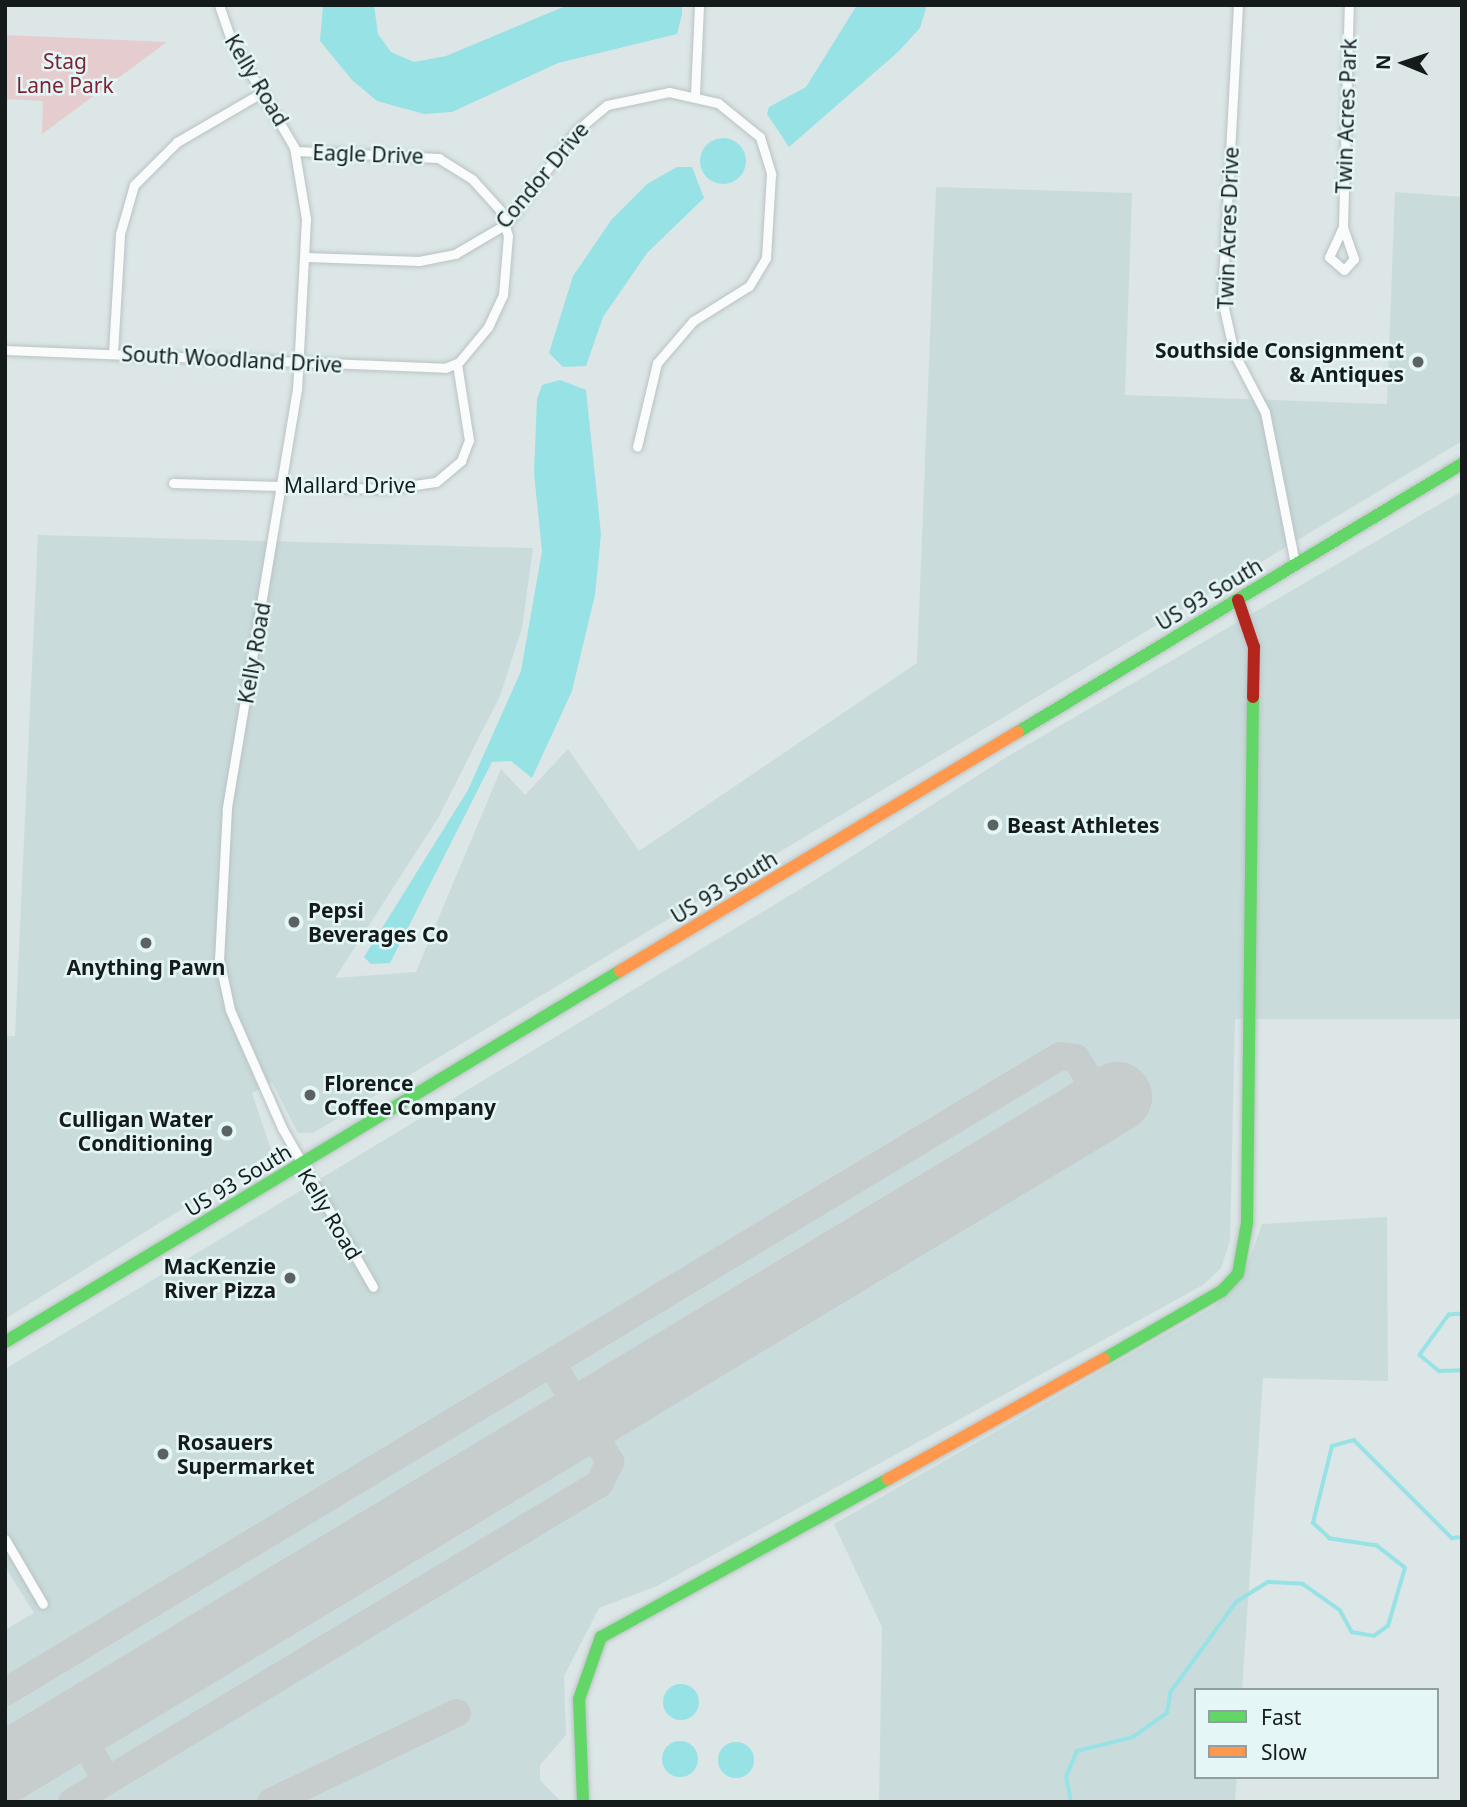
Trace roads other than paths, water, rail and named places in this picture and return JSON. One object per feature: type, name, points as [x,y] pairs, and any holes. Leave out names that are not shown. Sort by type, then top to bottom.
[{"type":"main road","name":"US 93 South","points":[[5,1342],[1462,464]]},
{"type":"main road","points":[[583,1802],[579,1699],[601,1637],[1101,1361],[1222,1292],[1238,1274],[1247,1223],[1254,647],[1238,600]]},
{"type":"street","name":"Kelly Road","points":[[219,5],[231,40],[296,152],[306,201],[306,257],[298,361],[283,485],[227,808],[218,941],[230,1010],[300,1165],[373,1287]]},
{"type":"street","points":[[637,447],[657,363],[693,321],[749,286],[766,258],[771,174],[760,137],[743,118],[695,94],[699,5]]},
{"type":"street","name":"Twin Acres Drive","points":[[1238,5],[1222,299],[1234,353],[1265,412],[1295,564]]},
{"type":"street","name":"Twin Acres Park","points":[[1343,227],[1349,5]]},
{"type":"street","points":[[113,353],[121,222],[134,185],[177,142],[263,92]]},
{"type":"street","name":"Condor Drive","points":[[306,257],[432,260],[476,246],[506,224],[596,112],[631,97],[695,94]]},
{"type":"street","name":"Eagle Drive","points":[[296,152],[439,158],[472,179],[506,224]]},
{"type":"street","points":[[457,364],[499,306],[508,263],[506,224]]},
{"type":"street","name":"South Woodland Drive","points":[[5,350],[457,364]]},
{"type":"street","name":"Mallard Drive","points":[[173,483],[386,489],[446,477],[469,440],[457,364]]},
{"type":"street","points":[[5,1539],[43,1604]]},
{"type":"water","points":[[323,5],[374,5],[378,34],[391,52],[414,62],[446,56],[568,5],[682,5],[682,14],[677,34],[558,63],[452,112],[424,114],[377,101],[352,80],[320,41]]},
{"type":"water","points":[[857,5],[927,5],[920,28],[898,52],[789,147],[767,114],[769,107],[806,87]]},
{"type":"water","points":[[723,138],[740,144],[746,161],[740,178],[723,184],[706,178],[700,161],[706,144]]},
{"type":"water","points":[[677,167],[692,167],[704,198],[647,253],[603,317],[586,366],[563,367],[549,353],[573,276],[612,219],[647,184]]},
{"type":"water","points":[[560,380],[586,390],[601,534],[595,595],[572,691],[532,778],[511,761],[492,762],[390,963],[371,964],[364,957],[468,790],[521,671],[542,551],[534,473],[537,399],[542,385]]},
{"type":"water","points":[[681,1684],[694,1689],[699,1702],[694,1715],[681,1720],[668,1715],[663,1702],[668,1689]]},
{"type":"water","points":[[680,1741],[693,1746],[698,1759],[693,1772],[680,1777],[667,1772],[662,1759],[667,1746]]},
{"type":"water","points":[[736,1742],[749,1747],[754,1760],[749,1773],[736,1778],[723,1773],[718,1760],[723,1747]]},
{"type":"waterway","points":[[1462,1314],[1449,1315],[1420,1355],[1439,1371],[1462,1370]]},
{"type":"waterway","points":[[1071,1802],[1066,1777],[1077,1751],[1133,1737],[1167,1713],[1170,1693],[1236,1602],[1268,1582],[1303,1584],[1340,1610],[1352,1632],[1374,1636],[1388,1626],[1405,1568],[1377,1546],[1330,1539],[1313,1523],[1332,1446],[1354,1440],[1452,1538],[1462,1537]]},
{"type":"place","name":"Southside Consignment & Antiques","points":[[1418,362]]},
{"type":"place","name":"Beast Athletes","points":[[993,825]]},
{"type":"place","name":"Pepsi Beverages Co","points":[[294,922]]},
{"type":"place","name":"Anything Pawn","points":[[146,943]]},
{"type":"place","name":"Florence Coffee Company","points":[[310,1095]]},
{"type":"place","name":"Culligan Water Conditioning","points":[[227,1131]]},
{"type":"place","name":"MacKenzie River Pizza","points":[[290,1278]]},
{"type":"place","name":"Rosauers Supermarket","points":[[163,1454]]},
{"type":"park label","name":"Stag Lane Park","points":[[65,73]]}]
